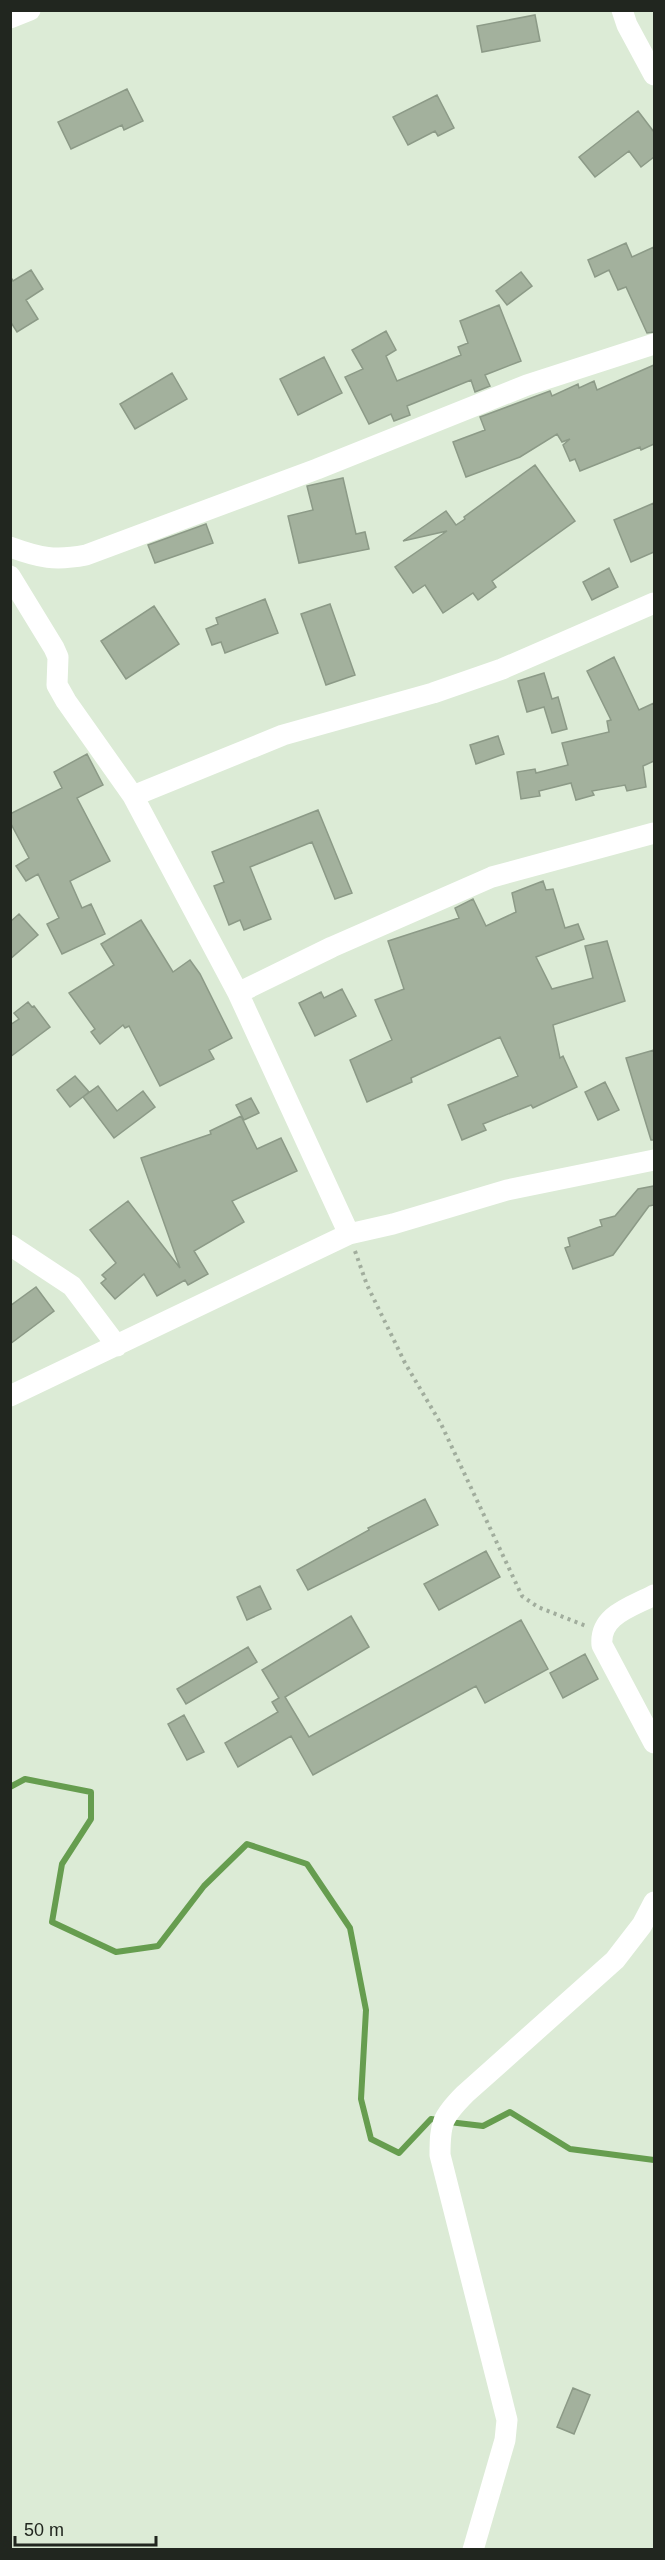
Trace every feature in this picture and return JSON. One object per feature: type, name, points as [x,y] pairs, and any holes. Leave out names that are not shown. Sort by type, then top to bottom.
[{"type":"street","points":[[10,18],[30,10]]},
{"type":"street","points":[[622,10],[627,25],[654,75]]},
{"type":"street","points":[[10,547],[32,555],[61,559],[86,555],[317,469],[527,385],[654,344]]},
{"type":"street","points":[[10,576],[58,657],[57,685],[133,796],[238,993],[349,1234]]},
{"type":"street","points":[[133,796],[283,735],[433,693],[502,669],[654,603]]},
{"type":"street","points":[[238,993],[343,942],[492,877],[654,833]]},
{"type":"street","points":[[10,1396],[349,1234],[393,1224],[507,1190],[654,1160]]},
{"type":"street","points":[[10,1245],[72,1286],[117,1346]]},
{"type":"street","points":[[654,1595],[609,1620],[600,1632],[602,1645],[654,1743]]},
{"type":"street","points":[[473,2550],[505,2440],[507,2420],[440,2155],[440,2130],[449,2111],[465,2094],[615,1960],[642,1925],[654,1902]]},
{"type":"path","points":[[349,1234],[366,1285],[405,1363],[441,1424],[522,1596],[538,1607],[600,1632]]},
{"type":"building","points":[[535,15],[540,41],[482,52],[477,26]]},
{"type":"building","points":[[127,89],[143,121],[124,130],[122,125],[71,149],[58,122]]},
{"type":"building","points":[[437,95],[454,128],[438,136],[435,131],[408,145],[393,117]]},
{"type":"building","points":[[638,111],[654,132],[654,157],[641,167],[629,151],[595,177],[579,157]]},
{"type":"building","points":[[626,243],[632,257],[654,247],[654,332],[647,333],[626,287],[618,290],[609,270],[595,277],[588,260]]},
{"type":"building","points":[[31,270],[43,289],[26,300],[38,319],[17,332],[10,321],[10,276],[13,281]]},
{"type":"building","points":[[521,272],[532,286],[507,305],[496,291]]},
{"type":"building","points":[[499,305],[521,361],[485,375],[490,386],[475,392],[471,380],[407,406],[410,415],[394,421],[391,414],[369,424],[345,377],[363,369],[352,350],[386,331],[396,350],[386,356],[397,381],[461,355],[458,347],[468,343],[460,321]]},
{"type":"building","points":[[324,357],[342,393],[298,415],[280,379]]},
{"type":"building","points":[[654,365],[654,444],[641,450],[640,447],[580,471],[575,459],[570,461],[563,445],[570,439],[562,442],[557,434],[520,457],[466,477],[453,442],[485,430],[480,417],[550,391],[552,396],[578,384],[579,388],[594,381],[597,390]]},
{"type":"building","points":[[172,373],[187,399],[135,429],[120,404]]},
{"type":"building","points":[[535,465],[575,521],[492,581],[496,587],[478,600],[473,593],[443,613],[425,585],[413,593],[395,567],[447,531],[403,541],[446,511],[456,525]]},
{"type":"building","points":[[343,478],[356,534],[365,532],[369,549],[299,563],[288,516],[313,510],[307,486]]},
{"type":"building","points":[[654,503],[654,552],[631,562],[614,520]]},
{"type":"building","points":[[206,524],[213,543],[155,563],[148,545]]},
{"type":"building","points":[[609,568],[618,587],[592,600],[583,582]]},
{"type":"building","points":[[265,599],[278,633],[225,653],[221,642],[212,645],[206,629],[218,624],[216,618]]},
{"type":"building","points":[[330,604],[355,675],[326,685],[301,614]]},
{"type":"building","points":[[154,606],[179,644],[126,679],[101,641]]},
{"type":"building","points":[[614,657],[639,710],[654,703],[654,761],[643,766],[646,787],[627,791],[625,785],[592,791],[594,795],[576,800],[571,783],[539,791],[540,796],[521,799],[517,772],[535,769],[536,773],[568,765],[562,743],[609,732],[607,721],[611,720],[587,671]]},
{"type":"building","points":[[544,673],[552,699],[558,697],[567,729],[552,733],[544,707],[527,712],[518,681]]},
{"type":"building","points":[[498,736],[504,754],[476,764],[470,745]]},
{"type":"building","points":[[87,754],[103,785],[77,798],[110,861],[70,881],[82,908],[91,904],[105,934],[62,954],[47,924],[59,918],[38,874],[26,881],[16,866],[29,858],[10,822],[10,814],[62,788],[54,772]]},
{"type":"building","points":[[318,810],[352,893],[335,899],[312,842],[250,867],[271,919],[244,930],[240,920],[229,925],[214,886],[224,882],[212,852]]},
{"type":"building","points":[[543,881],[546,890],[553,889],[565,928],[578,924],[584,939],[536,957],[552,989],[593,978],[585,946],[607,941],[625,1001],[553,1025],[560,1058],[563,1056],[577,1087],[533,1108],[531,1105],[483,1124],[486,1130],[462,1140],[448,1105],[518,1076],[500,1037],[411,1078],[412,1082],[367,1102],[350,1060],[392,1040],[375,1000],[404,989],[388,941],[459,918],[455,908],[473,899],[486,926],[516,912],[512,893]]},
{"type":"building","points":[[19,914],[38,935],[10,959],[10,922]]},
{"type":"building","points":[[141,920],[173,972],[190,960],[200,974],[232,1038],[209,1050],[214,1059],[160,1086],[129,1026],[125,1028],[123,1025],[100,1044],[91,1032],[95,1029],[69,993],[114,965],[101,944]]},
{"type":"building","points":[[342,989],[356,1016],[315,1036],[299,1003],[321,992],[324,998]]},
{"type":"building","points":[[28,1002],[32,1007],[34,1006],[50,1027],[10,1057],[10,1025],[19,1019],[14,1013]]},
{"type":"building","points":[[654,1050],[654,1140],[651,1140],[626,1058]]},
{"type":"building","points":[[75,1076],[89,1092],[70,1107],[57,1090]]},
{"type":"building","points":[[605,1082],[619,1110],[598,1120],[585,1092]]},
{"type":"building","points":[[98,1086],[117,1111],[143,1091],[155,1107],[114,1138],[83,1097]]},
{"type":"building","points":[[251,1098],[259,1113],[244,1120],[236,1105]]},
{"type":"building","points":[[241,1116],[257,1149],[281,1138],[297,1171],[232,1201],[244,1222],[194,1251],[208,1274],[188,1285],[185,1280],[157,1296],[144,1274],[115,1299],[101,1283],[106,1279],[102,1275],[116,1263],[90,1230],[128,1201],[180,1268],[141,1158],[211,1134],[210,1131]]},
{"type":"building","points":[[654,1186],[654,1205],[649,1206],[613,1255],[573,1269],[565,1248],[570,1246],[568,1238],[602,1226],[600,1220],[615,1216],[638,1189]]},
{"type":"building","points":[[36,1287],[54,1311],[10,1344],[10,1306]]},
{"type":"building","points":[[425,1499],[438,1525],[308,1590],[297,1570],[369,1530],[368,1528]]},
{"type":"building","points":[[486,1551],[500,1577],[439,1610],[424,1584]]},
{"type":"building","points":[[260,1586],[271,1609],[247,1620],[237,1597]]},
{"type":"building","points":[[351,1616],[369,1647],[285,1697],[309,1737],[521,1620],[548,1669],[485,1703],[476,1686],[313,1775],[291,1736],[238,1767],[225,1743],[278,1712],[272,1702],[279,1698],[262,1670]]},
{"type":"building","points":[[248,1647],[257,1662],[186,1704],[177,1689]]},
{"type":"building","points":[[585,1654],[598,1679],[563,1698],[550,1673]]},
{"type":"building","points":[[184,1715],[204,1752],[187,1760],[168,1724]]},
{"type":"building","points":[[573,2388],[590,2395],[574,2434],[557,2427]]},
{"type":"waterway","points":[[10,1787],[25,1779],[91,1792],[91,1819],[62,1864],[52,1922],[116,1952],[158,1946],[204,1886],[247,1844],[307,1864],[350,1928],[366,2010],[361,2099],[371,2139],[399,2153],[431,2119],[439,2120]]},
{"type":"waterway","points":[[449,2122],[483,2126],[510,2112],[570,2149],[654,2160]]}]
